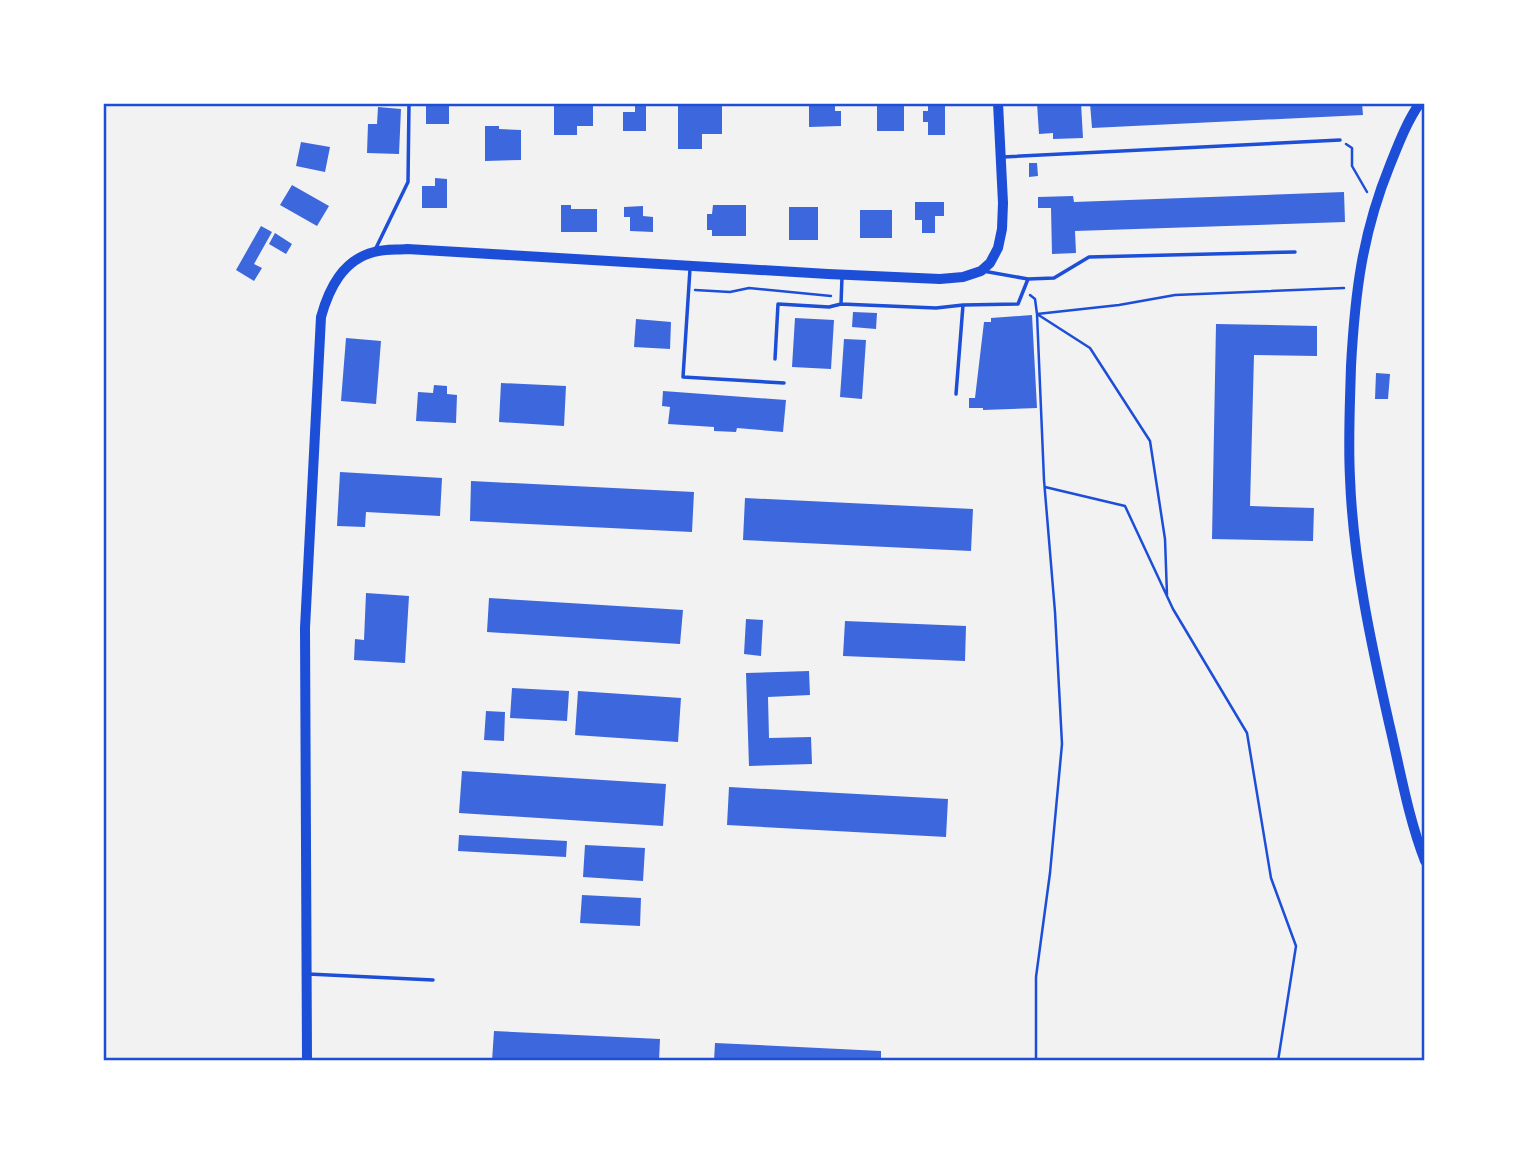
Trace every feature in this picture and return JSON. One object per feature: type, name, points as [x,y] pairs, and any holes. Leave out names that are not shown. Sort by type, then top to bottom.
[{"type":"main road","points":[[307,1061],[305,628],[321,317],[327,293],[338,276],[352,261],[374,252],[407,250],[690,267],[940,279],[963,277],[981,271],[990,263],[998,248],[1002,229],[998,103]]},
{"type":"main road","points":[[1420,103],[1398,145],[1374,204],[1362,261],[1354,320],[1349,417],[1350,480],[1356,542],[1375,659],[1404,791],[1425,861]]},
{"type":"lane","points":[[374,252],[408,183],[409,103]]},
{"type":"lane","points":[[1001,157],[1340,140]]},
{"type":"lane","points":[[981,271],[1028,279],[1054,278],[1089,257],[1295,252]]},
{"type":"lane","points":[[690,267],[683,377],[784,383]]},
{"type":"lane","points":[[841,304],[842,274]]},
{"type":"lane","points":[[775,359],[778,304],[936,308],[1015,305],[1021,302],[1028,279]]},
{"type":"lane","points":[[956,394],[963,305]]},
{"type":"lane","points":[[306,974],[433,980]]},
{"type":"path","points":[[1353,148],[1352,166],[1374,204]]},
{"type":"path","points":[[689,290],[730,292],[749,288],[841,297]]},
{"type":"path","points":[[1037,314],[1119,306],[1175,295],[1344,288]]},
{"type":"path","points":[[827,289],[827,296]]},
{"type":"path","points":[[1023,292],[1035,299],[1037,314],[1062,744],[1037,977],[1036,1061]]},
{"type":"path","points":[[1037,314],[1090,348],[1150,441],[1165,539],[1167,597]]},
{"type":"path","points":[[1045,487],[1125,506],[1167,597],[1247,733],[1271,878],[1296,946],[1278,1061]]},
{"type":"building","points":[[426,103],[449,103],[449,124],[426,124]]},
{"type":"building","points":[[593,103],[593,126],[577,126],[577,135],[554,135],[554,104]]},
{"type":"building","points":[[635,103],[646,103],[646,131],[623,131],[623,112],[635,112]]},
{"type":"building","points":[[678,103],[722,103],[722,134],[702,134],[702,149],[678,149]]},
{"type":"building","points":[[809,103],[835,103],[835,111],[841,111],[841,126],[809,127]]},
{"type":"building","points":[[1037,103],[1081,103],[1083,138],[1053,139],[1053,133],[1039,134]]},
{"type":"building","points":[[1090,103],[1362,103],[1363,115],[1092,128]]},
{"type":"building","points":[[945,104],[945,135],[928,135],[928,122],[923,122],[923,111],[928,111],[928,105]]},
{"type":"building","points":[[877,105],[904,105],[904,131],[877,131]]},
{"type":"building","points":[[378,107],[401,109],[399,154],[367,153],[368,124],[377,124]]},
{"type":"building","points":[[485,126],[521,130],[521,160],[485,161]]},
{"type":"building","points":[[301,142],[330,147],[325,172],[296,166]]},
{"type":"building","points":[[1029,163],[1037,163],[1038,176],[1029,177]]},
{"type":"building","points":[[435,178],[447,179],[447,208],[422,208],[422,186],[435,186]]},
{"type":"building","points":[[292,185],[329,206],[317,226],[280,205]]},
{"type":"building","points":[[1344,192],[1345,222],[1075,231],[1076,253],[1052,254],[1051,208],[1038,208],[1038,197],[1073,196],[1074,202]]},
{"type":"building","points":[[915,202],[944,202],[944,216],[935,216],[935,233],[922,233],[922,220],[915,220]]},
{"type":"building","points":[[561,205],[571,205],[571,209],[597,209],[597,232],[561,232]]},
{"type":"building","points":[[713,205],[746,205],[746,236],[712,236],[712,230],[707,230],[707,214],[712,214]]},
{"type":"building","points":[[643,206],[643,216],[653,217],[653,232],[630,231],[630,217],[624,217],[624,207]]},
{"type":"building","points":[[789,207],[818,207],[818,240],[789,240]]},
{"type":"building","points":[[860,210],[892,210],[892,238],[860,238]]},
{"type":"building","points":[[261,226],[272,232],[254,264],[262,268],[254,281],[236,270]]},
{"type":"building","points":[[275,233],[292,244],[286,254],[269,244]]},
{"type":"building","points":[[853,312],[877,313],[876,329],[852,327]]},
{"type":"building","points":[[1032,315],[1037,408],[969,408],[969,398],[975,398],[984,322],[991,322],[991,318]]},
{"type":"building","points":[[795,318],[834,320],[831,369],[792,367]]},
{"type":"building","points":[[636,319],[671,322],[670,349],[634,347]]},
{"type":"building","points":[[1216,324],[1317,326],[1317,356],[1254,355],[1250,506],[1314,508],[1313,541],[1212,539]]},
{"type":"building","points":[[346,338],[381,341],[376,404],[341,401]]},
{"type":"building","points":[[844,339],[866,340],[862,399],[840,397]]},
{"type":"building","points":[[1376,373],[1390,374],[1388,399],[1375,399]]},
{"type":"building","points":[[501,383],[566,386],[564,426],[499,422]]},
{"type":"building","points":[[434,385],[447,386],[447,394],[457,395],[456,423],[416,421],[418,392],[433,393]]},
{"type":"building","points":[[663,391],[786,400],[783,432],[737,428],[736,432],[714,431],[714,427],[668,424],[670,407],[662,406]]},
{"type":"building","points":[[340,472],[442,478],[440,516],[366,512],[365,527],[337,526]]},
{"type":"building","points":[[471,481],[694,492],[692,532],[470,521]]},
{"type":"building","points":[[745,498],[973,509],[971,551],[743,540]]},
{"type":"building","points":[[366,593],[409,596],[405,663],[354,660],[355,639],[364,640]]},
{"type":"building","points":[[489,598],[683,610],[680,644],[487,632]]},
{"type":"building","points":[[746,619],[763,620],[761,656],[744,654]]},
{"type":"building","points":[[845,621],[966,626],[965,661],[843,656]]},
{"type":"building","points":[[809,671],[810,695],[768,697],[769,738],[811,737],[812,764],[749,766],[746,673]]},
{"type":"building","points":[[512,688],[569,691],[567,721],[510,718]]},
{"type":"building","points":[[578,691],[681,698],[678,742],[575,735]]},
{"type":"building","points":[[486,711],[505,712],[504,741],[484,740]]},
{"type":"building","points":[[462,771],[666,784],[663,826],[459,813]]},
{"type":"building","points":[[729,787],[948,799],[946,837],[727,825]]},
{"type":"building","points":[[459,835],[567,841],[566,857],[458,851]]},
{"type":"building","points":[[585,845],[645,848],[643,881],[583,877]]},
{"type":"building","points":[[582,895],[641,898],[640,926],[580,923]]},
{"type":"building","points":[[494,1031],[660,1039],[659,1061],[492,1061]]},
{"type":"building","points":[[715,1043],[881,1051],[881,1061],[714,1061]]}]
